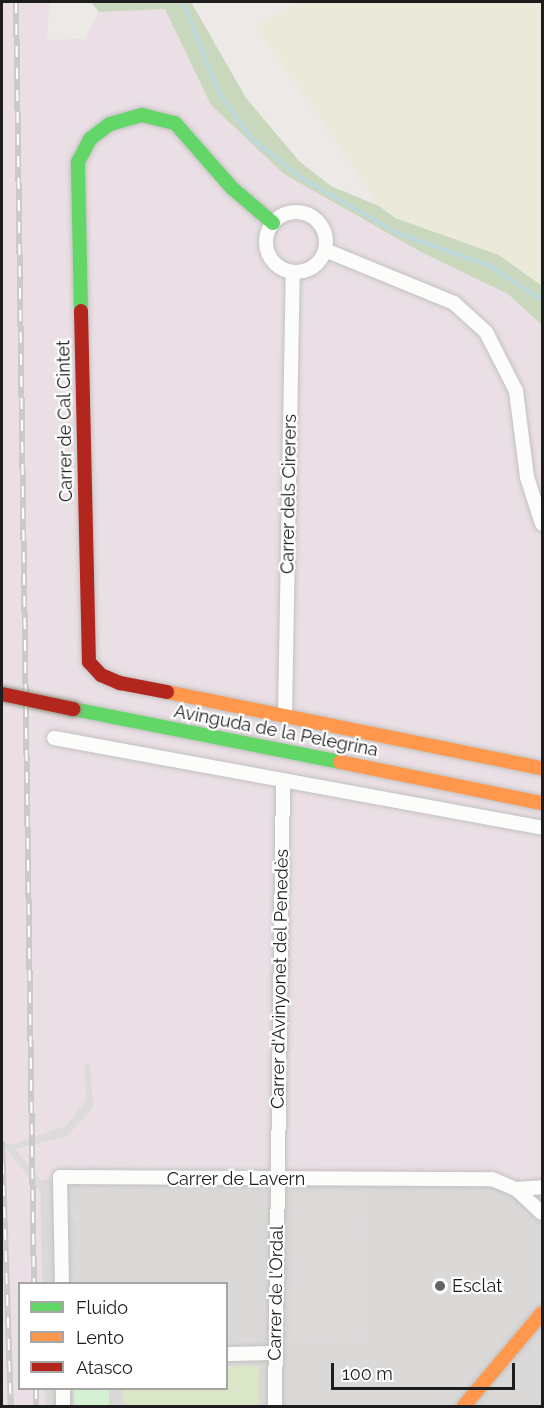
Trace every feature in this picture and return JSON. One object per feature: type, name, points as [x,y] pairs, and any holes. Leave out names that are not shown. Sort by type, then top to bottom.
[{"type":"street","name":"Carrer de Cal Cintet","points":[[101,675],[89,662],[87,648],[78,162],[90,139],[110,124],[142,115],[174,123],[232,188],[273,224]]},
{"type":"street","points":[[284,214],[308,214],[324,229],[325,250],[317,264],[293,272],[281,268],[267,249],[273,224],[284,214]]},
{"type":"street","points":[[325,250],[453,303],[486,332],[516,390],[527,477],[543,524]]},
{"type":"street","name":"Carrer dels Cirerers","points":[[285,716],[293,272]]},
{"type":"street","name":"Avinguda de la Pelegrina","points":[[101,675],[130,685],[543,768]]},
{"type":"street","name":"Avinguda de la Pelegrina","points":[[2,694],[543,803]]},
{"type":"street","points":[[54,738],[543,828]]},
{"type":"street","name":"Carrer d'Avinyonet del Penedès","points":[[278,1179],[283,780]]},
{"type":"street","name":"Carrer de Lavern","points":[[62,1282],[60,1177],[492,1179],[516,1189],[543,1213]]},
{"type":"street","name":"Carrer de l'Ordal","points":[[275,1407],[278,1179]]},
{"type":"street","name":"Carrer de Lavern","points":[[516,1189],[543,1187]]},
{"type":"street","points":[[464,1407],[543,1313]]},
{"type":"street","points":[[228,1354],[274,1353]]},
{"type":"street","points":[[63,1390],[63,1407]]},
{"type":"shaded area","points":[[2,2],[49,2],[47,40],[85,39],[99,12],[165,9],[211,105],[353,214],[508,294],[542,325],[542,1196],[513,1181],[40,1180],[42,1282],[18,1282],[18,1390],[45,1390],[45,1406],[2,1406]]},
{"type":"shaded area","points":[[297,2],[542,2],[542,286],[499,255],[395,218],[379,206],[256,26]]},
{"type":"shaded area","points":[[40,1180],[513,1181],[542,1196],[542,1406],[45,1406],[45,1390],[228,1390],[228,1282],[42,1282]]},
{"type":"shaded area","points":[[294,1190],[365,1191],[362,1342],[291,1341]]},
{"type":"green space","points":[[91,2],[191,2],[246,98],[300,162],[331,186],[379,206],[395,218],[499,255],[542,286],[542,325],[508,294],[421,252],[284,174],[211,105],[165,9],[99,12]]},
{"type":"green space","points":[[228,1366],[259,1366],[259,1406],[124,1406],[122,1390],[228,1390]]},
{"type":"green space","points":[[74,1390],[109,1390],[109,1406],[74,1406]]},
{"type":"pier","points":[[85,1064],[90,1064],[93,1108],[67,1136],[15,1149],[45,1185],[81,1216],[77,1221],[43,1195],[2,1143],[14,1144],[66,1126],[86,1100]]},
{"type":"waterway","points":[[183,2],[218,91],[251,138],[300,177],[397,233],[488,265],[542,300]]},
{"type":"railway","points":[[16,2],[34,1282]]},
{"type":"railway","points":[[2,1141],[11,1406]]},
{"type":"railway","points":[[36,1390],[36,1406]]},
{"type":"traffic: fast","points":[[81,311],[78,162],[90,139],[110,124],[142,115],[175,123],[232,188],[273,223]]},
{"type":"traffic: fast","points":[[73,709],[340,762]]},
{"type":"traffic: slow","points":[[167,692],[542,768]]},
{"type":"traffic: slow","points":[[340,762],[542,803]]},
{"type":"traffic: slow","points":[[464,1406],[542,1313]]},
{"type":"traffic: jam","points":[[81,311],[89,662],[101,675],[120,683],[167,692]]},
{"type":"traffic: jam","points":[[2,694],[73,709]]},
{"type":"place","name":"Esclat","points":[[440,1286]]}]
